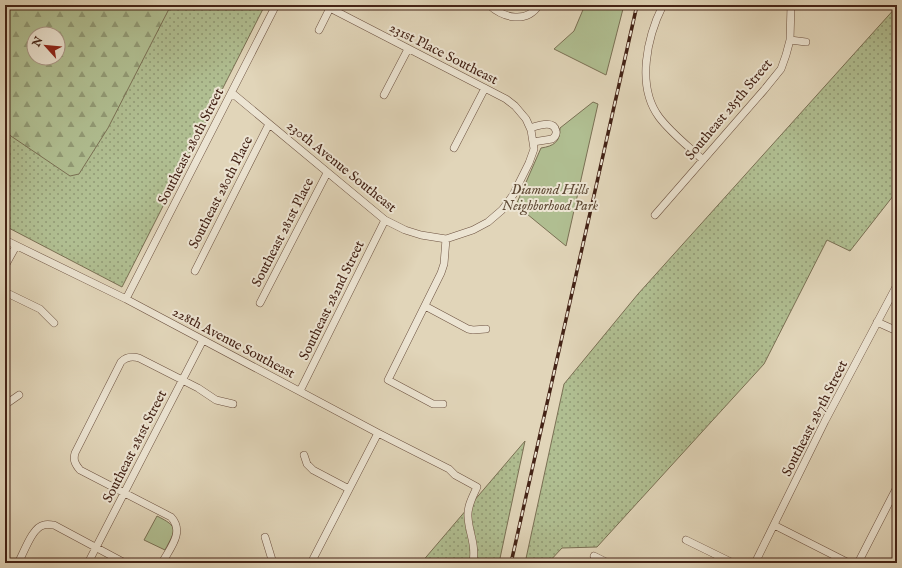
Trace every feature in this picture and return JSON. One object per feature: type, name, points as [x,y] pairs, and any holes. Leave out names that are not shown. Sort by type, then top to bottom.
[{"type":"street","name":"Southeast 280th Street","points":[[126,300],[276,5]]},
{"type":"street","points":[[489,5],[498,13],[505,16],[515,17],[528,14],[539,5]]},
{"type":"street","points":[[663,5],[653,30],[645,63],[648,94],[658,116],[703,160]]},
{"type":"street","name":"Southeast 285th Street","points":[[654,215],[781,69],[790,40],[791,5]]},
{"type":"street","points":[[319,30],[327,7]]},
{"type":"street","name":"231st Place Southeast","points":[[327,7],[506,99],[515,106],[526,119],[530,128],[534,149],[530,163],[513,195],[502,210],[488,222],[473,230],[446,239]]},
{"type":"street","points":[[790,40],[806,42]]},
{"type":"street","points":[[384,95],[408,49]]},
{"type":"street","points":[[454,148],[485,88]]},
{"type":"street","name":"230th Avenue Southeast","points":[[232,93],[385,220],[405,230],[421,235],[446,239]]},
{"type":"street","name":"Southeast 280th Place","points":[[195,271],[268,124]]},
{"type":"street","points":[[530,128],[549,124],[556,129],[555,138],[533,142]]},
{"type":"street","name":"Southeast 281st Place","points":[[260,303],[327,173]]},
{"type":"street","name":"Southeast 282nd Street","points":[[300,391],[385,220]]},
{"type":"street","points":[[444,404],[433,404],[388,380],[441,273],[444,264],[446,239]]},
{"type":"street","name":"228th Avenue Southeast","points":[[5,240],[203,340],[449,469],[456,475],[477,487],[469,507],[468,516],[474,546],[473,563]]},
{"type":"street","points":[[5,266],[16,246]]},
{"type":"street","name":"Southeast 287th Street","points":[[755,563],[826,421],[897,285]]},
{"type":"street","points":[[5,292],[40,309],[54,323]]},
{"type":"street","points":[[425,306],[473,330],[486,329]]},
{"type":"street","points":[[877,322],[897,331]]},
{"type":"street","name":"Southeast 281st Street","points":[[88,563],[203,340]]},
{"type":"street","points":[[162,563],[178,531],[171,517],[80,470],[75,463],[75,453],[121,362],[130,357],[139,358],[198,388],[216,400],[233,404]]},
{"type":"street","points":[[5,404],[18,395]]},
{"type":"street","points":[[311,563],[378,433]]},
{"type":"street","points":[[304,455],[307,464],[313,470],[350,489]]},
{"type":"street","points":[[858,563],[897,487]]},
{"type":"street","points":[[18,563],[34,532],[44,524],[54,526],[125,563]]},
{"type":"street","points":[[774,525],[849,563]]},
{"type":"street","points":[[265,537],[273,563]]},
{"type":"street","points":[[686,540],[733,563]]},
{"type":"street","points":[[594,556],[608,563]]},
{"type":"green space","points":[[5,5],[265,5],[122,287],[5,226]]},
{"type":"green space","points":[[5,5],[171,5],[108,128],[79,174],[70,176],[5,132]]},
{"type":"green space","points":[[585,5],[624,5],[606,75],[554,49],[574,31]]},
{"type":"green space","points":[[897,6],[897,191],[850,251],[827,240],[764,364],[597,547],[562,548],[548,563],[525,563],[564,384],[638,294]]},
{"type":"green space","name":"Diamond Hills Neighborhood Park","points":[[593,102],[598,104],[566,246],[516,205],[541,148],[553,144],[559,137],[560,128]]},
{"type":"green space","points":[[525,441],[499,563],[421,563]]},
{"type":"green space","points":[[157,516],[169,523],[173,529],[173,533],[165,550],[144,540]]},
{"type":"railway","points":[[511,563],[637,5]]}]
